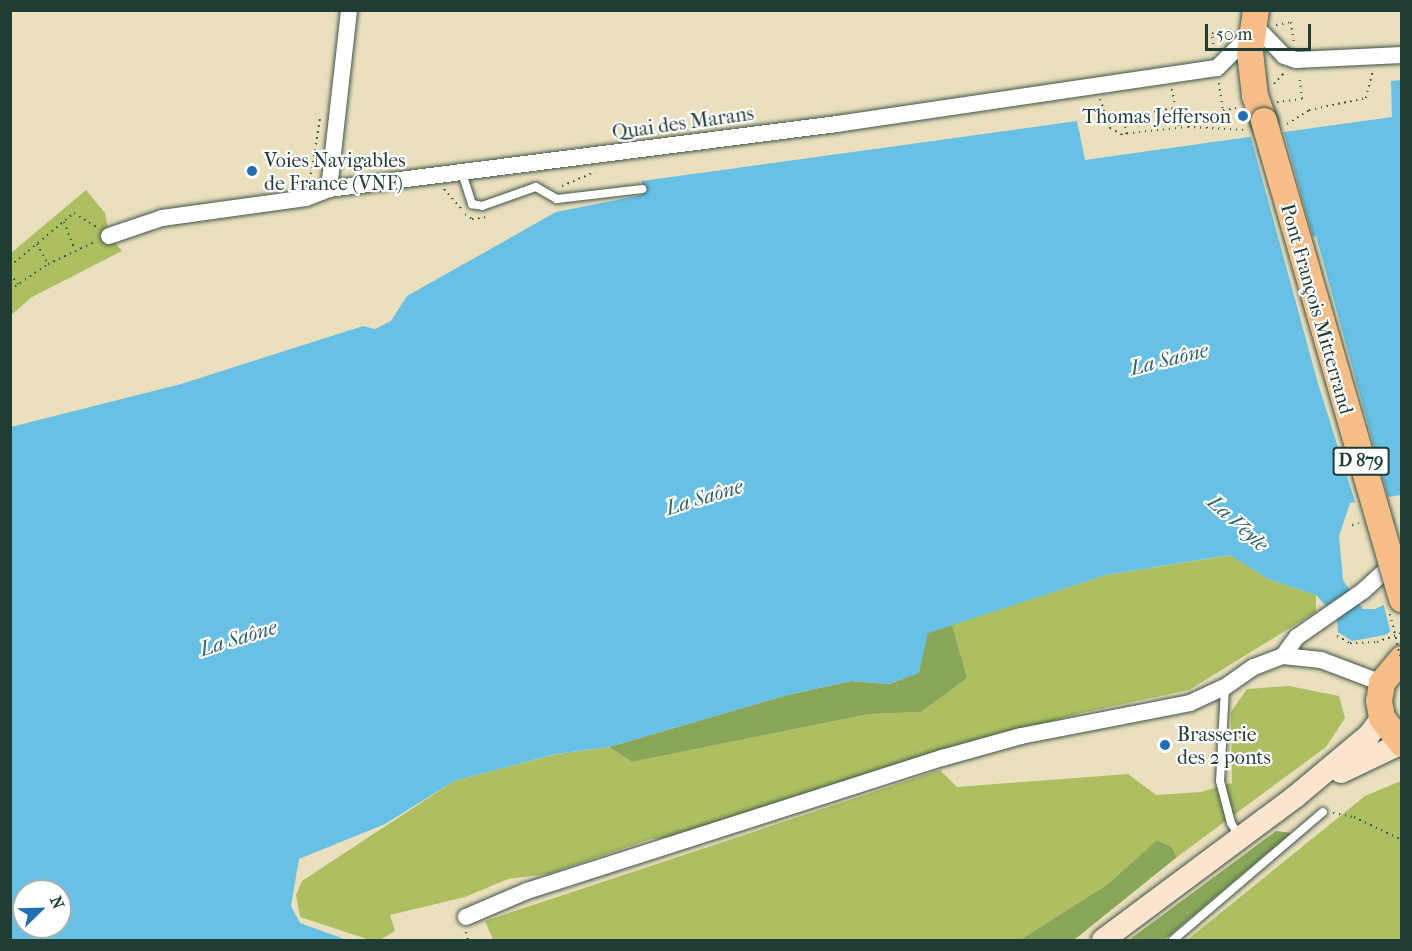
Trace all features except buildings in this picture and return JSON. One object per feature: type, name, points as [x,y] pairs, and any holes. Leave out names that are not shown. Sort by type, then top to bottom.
[{"type":"main road","name":"D 879","points":[[1259,22],[1252,76],[1266,120]]},
{"type":"main road","name":"Pont François Mitterrand","points":[[1266,120],[1401,600]]},
{"type":"main road","points":[[1103,940],[1295,798],[1370,735],[1382,718],[1382,683],[1401,659]]},
{"type":"main road","points":[[1295,798],[1380,750],[1401,744],[1382,718]]},
{"type":"street","points":[[329,189],[349,10]]},
{"type":"street","points":[[1259,22],[1284,56],[1296,60],[1401,55]]},
{"type":"street","name":"Quai des Marans","points":[[108,236],[162,218],[306,198],[329,189],[586,158],[1217,68],[1259,22]]},
{"type":"street","points":[[1283,656],[1297,637],[1363,591],[1401,556]]},
{"type":"street","points":[[466,916],[527,891],[942,758],[1021,736],[1190,703],[1225,687],[1254,667],[1283,656],[1321,660],[1382,683]]},
{"type":"lane","points":[[462,173],[472,204],[482,206],[536,187],[557,200],[642,189]]},
{"type":"lane","points":[[1225,687],[1220,782],[1231,823],[1241,838]]},
{"type":"lane","points":[[1173,940],[1323,812]]},
{"type":"path","points":[[1099,95],[1110,128],[1126,134],[1266,120],[1366,98],[1373,80],[1373,66]]},
{"type":"path","points":[[1266,120],[1302,99],[1298,69]]},
{"type":"path","points":[[1271,94],[1274,84],[1291,71]]},
{"type":"path","points":[[1170,75],[1179,128]]},
{"type":"path","points":[[1218,80],[1223,110],[1240,107]]},
{"type":"path","points":[[1126,134],[1124,116],[1176,108]]},
{"type":"path","points":[[10,266],[74,213],[108,236]]},
{"type":"path","points":[[63,222],[75,251]]},
{"type":"path","points":[[10,290],[48,264],[108,236]]},
{"type":"path","points":[[37,244],[48,264]]},
{"type":"path","points":[[10,274],[18,284]]},
{"type":"path","points":[[1337,636],[1350,643],[1377,642],[1401,633]]},
{"type":"path","points":[[1323,812],[1354,817],[1401,840]]},
{"type":"green space","points":[[86,190],[105,213],[109,235],[122,251],[32,297],[11,315],[11,253]]},
{"type":"green space","points":[[1231,555],[1268,579],[1316,595],[1316,612],[1189,690],[1081,713],[920,757],[681,837],[651,839],[548,874],[508,879],[465,897],[390,915],[395,931],[380,940],[370,940],[300,917],[296,895],[302,881],[454,781],[557,754],[609,747],[632,762],[869,714],[921,712],[967,678],[952,624],[1106,575]]},
{"type":"green space","points":[[952,624],[967,678],[921,712],[869,714],[632,762],[609,747],[787,695],[851,681],[889,684],[918,673],[927,633]]},
{"type":"green space","points":[[1289,686],[1339,696],[1345,718],[1326,747],[1177,857],[1172,847],[1157,840],[1108,884],[1020,940],[493,940],[485,921],[940,770],[957,787],[1128,774],[1156,795],[1201,792],[1232,783],[1231,712],[1247,689]]},
{"type":"green space","points":[[1401,781],[1401,940],[1187,940],[1365,796]]},
{"type":"green space","points":[[1276,831],[1291,833],[1164,940],[1129,940]]},
{"type":"green space","points":[[1157,840],[1172,847],[1177,857],[1074,940],[1020,940],[1108,884]]},
{"type":"water","points":[[1401,80],[1401,495],[1350,503],[1339,536],[1343,580],[1363,609],[1375,609],[1401,597],[1401,625],[1385,635],[1352,641],[1338,632],[1337,617],[1316,595],[1268,579],[1230,555],[1106,575],[928,633],[919,673],[888,684],[851,681],[787,695],[609,747],[556,754],[454,781],[385,824],[299,859],[291,906],[300,923],[347,940],[11,940],[11,427],[181,384],[363,326],[375,329],[391,321],[407,296],[556,212],[642,195],[642,181],[1077,121],[1085,160],[1392,117],[1391,81]]},
{"type":"pier","points":[[1283,129],[1313,237],[1316,236],[1389,500],[1356,505],[1317,380],[1250,134]]},
{"type":"pier","points":[[1402,594],[1402,629],[1391,635],[1383,602]]},
{"type":"place","name":"Thomas Jefferson","points":[[1243,116]]},
{"type":"place","name":"Voies Navigables de France (VNF)","points":[[252,171]]},
{"type":"place","name":"Brasserie des 2 ponts","points":[[1165,745]]},
{"type":"water label","name":"La Saône","points":[[1169,359]]},
{"type":"water label","name":"La Saône","points":[[704,497]]},
{"type":"water label","name":"La Veyle","points":[[1238,523]]},
{"type":"water label","name":"La Saône","points":[[238,638]]}]
